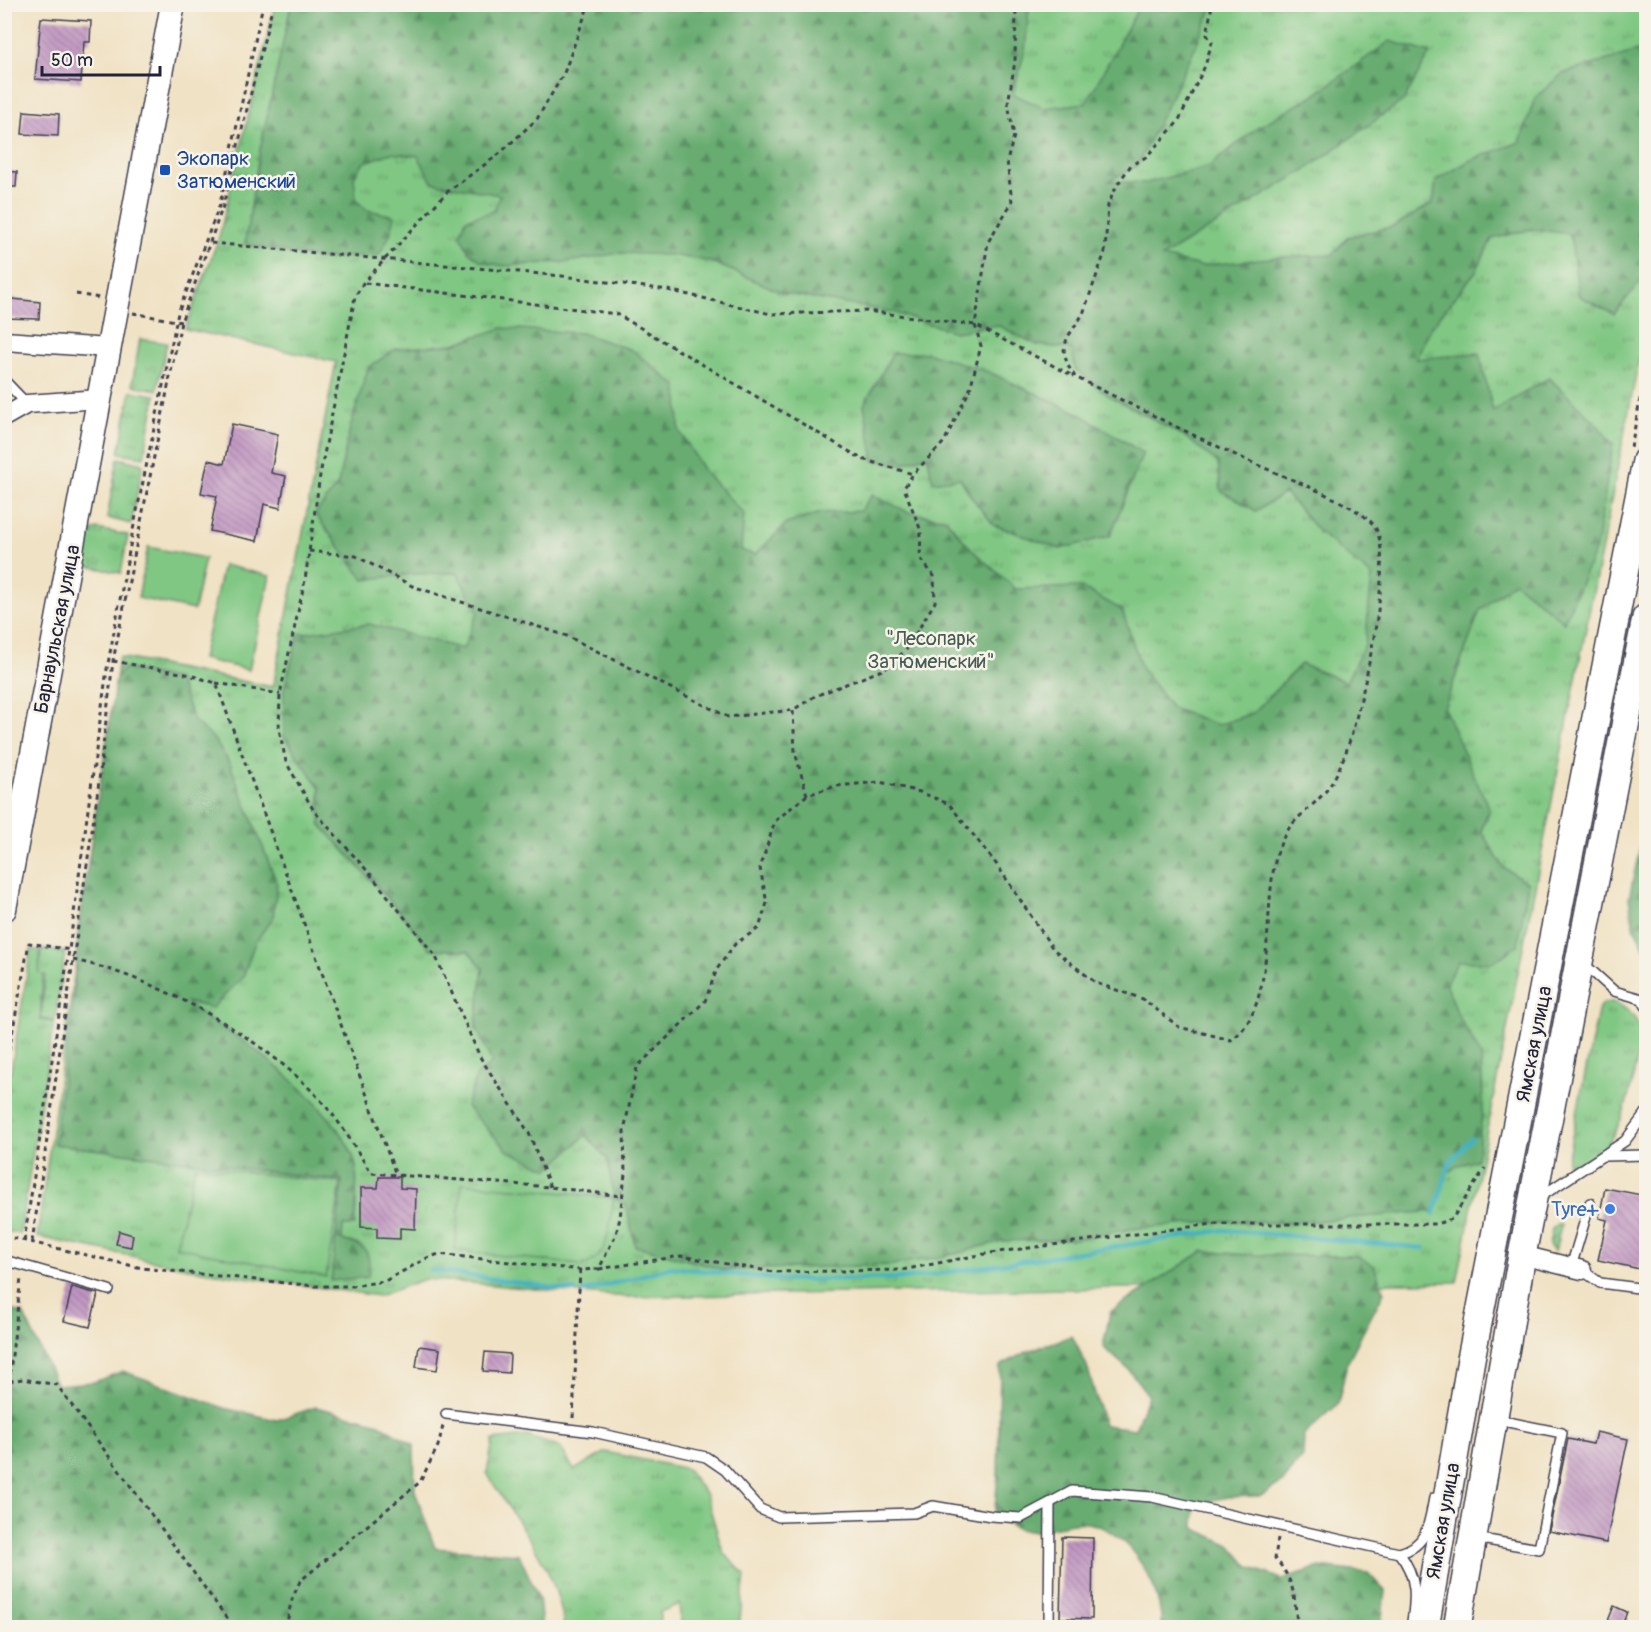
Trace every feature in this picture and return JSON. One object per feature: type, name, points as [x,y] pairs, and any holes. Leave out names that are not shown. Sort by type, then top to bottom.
[{"type":"main road","name":"Ямская улица","points":[[1425,1628],[1471,1359],[1647,461]]},
{"type":"main road","name":"Ямская улица","points":[[1457,1628],[1522,1255],[1647,618]]},
{"type":"street","name":"Барнаульская улица","points":[[4,909],[173,4]]},
{"type":"street","points":[[4,341],[110,348]]},
{"type":"street","points":[[4,417],[27,404],[100,399]]},
{"type":"street","points":[[1522,1255],[1577,1268]]},
{"type":"lane","points":[[4,380],[27,404]]},
{"type":"lane","points":[[1580,960],[1614,990],[1645,1002]]},
{"type":"lane","points":[[1533,1201],[1625,1141],[1647,1113]]},
{"type":"lane","points":[[1605,1156],[1647,1155]]},
{"type":"lane","points":[[1590,1203],[1577,1268],[1600,1283],[1647,1289]]},
{"type":"lane","points":[[4,1260],[110,1290]]},
{"type":"lane","points":[[1449,1423],[1454,1400],[1471,1359]]},
{"type":"lane","points":[[1472,1543],[1487,1540],[1539,1549],[1562,1433],[1508,1422],[1495,1413]]},
{"type":"lane","points":[[446,1414],[572,1429],[706,1457],[725,1470],[760,1509],[779,1517],[914,1513],[933,1506],[991,1516],[1021,1518],[1072,1491],[1152,1497],[1400,1553],[1413,1550],[1422,1540],[1428,1525],[1435,1491]]},
{"type":"lane","points":[[1049,1628],[1050,1504]]},
{"type":"lane","points":[[1400,1553],[1411,1568],[1414,1589],[1412,1628]]},
{"type":"path","points":[[24,1241],[69,950],[106,669],[178,313],[220,204],[263,4]]},
{"type":"path","points":[[32,1242],[98,789],[113,661],[182,322],[223,206],[273,4]]},
{"type":"path","points":[[550,1187],[529,1132],[480,1057],[435,957],[371,875],[314,812],[286,762],[279,729],[280,694],[309,551],[355,297],[363,283],[447,192],[498,155],[537,119],[564,73],[589,4]]},
{"type":"path","points":[[309,551],[356,556],[412,586],[567,636],[728,717],[793,710],[815,696],[885,669],[906,650],[935,602],[934,576],[920,558],[921,531],[904,488],[913,474],[944,442],[970,389],[981,346],[975,325],[988,243],[1012,202],[1007,161],[1014,136],[1008,104],[1015,61],[1016,4]]},
{"type":"path","points":[[1075,377],[1066,364],[1064,350],[1067,338],[1083,314],[1105,252],[1108,205],[1117,185],[1131,165],[1146,157],[1178,122],[1191,98],[1212,42],[1207,34],[1212,4]]},
{"type":"path","points":[[211,243],[562,276],[668,290],[771,314],[867,311],[975,325],[1251,463],[1353,508],[1374,525],[1382,546],[1381,590],[1361,696],[1346,750],[1326,792],[1285,831],[1275,859],[1262,984],[1244,1031],[1231,1040],[1179,1027],[1143,999],[1096,983],[1053,948],[997,864],[949,804],[920,792],[880,782],[837,786],[807,795],[775,821],[760,868],[767,903],[759,928],[735,944],[717,969],[705,1001],[637,1067],[624,1131],[625,1174],[616,1234],[598,1269]]},
{"type":"path","points":[[363,283],[617,314],[862,459],[913,474]]},
{"type":"path","points":[[113,661],[280,694]]},
{"type":"path","points":[[216,683],[396,1175]]},
{"type":"path","points":[[793,710],[795,752],[807,795]]},
{"type":"path","points":[[4,1077],[29,943],[74,950]]},
{"type":"path","points":[[72,960],[158,988],[239,1030],[281,1064],[333,1114],[371,1173],[550,1187],[621,1196]]},
{"type":"path","points":[[4,1236],[142,1268],[315,1286],[353,1286],[385,1281],[427,1258],[440,1254],[580,1270],[681,1256],[773,1272],[902,1270],[990,1253],[1214,1224],[1436,1224],[1452,1219],[1491,1159]]},
{"type":"path","points":[[4,1391],[9,1381],[15,1316],[23,1266]]},
{"type":"path","points":[[572,1429],[580,1270]]},
{"type":"path","points":[[9,1381],[23,1380],[57,1385],[234,1628]]},
{"type":"path","points":[[286,1628],[291,1602],[300,1581],[420,1482],[438,1446],[446,1414]]},
{"type":"path","points":[[1280,1527],[1275,1558],[1290,1578],[1296,1597],[1297,1628]]},
{"type":"green space","name":"\"Лесопарк Затюменский\"","points":[[275,5],[1646,5],[1646,324],[1457,1282],[627,1297],[425,1279],[379,1296],[203,1271],[37,1237],[119,657],[273,687],[336,362],[185,329],[219,237]]},
{"type":"green space","name":"\"Лесопарк Затюменский\"","points":[[291,5],[1024,5],[1029,7],[1025,50],[1013,94],[1044,108],[1086,103],[1140,5],[1213,5],[1192,54],[1137,166],[1109,181],[1146,183],[1208,167],[1258,127],[1316,94],[1390,41],[1430,53],[1404,100],[1305,170],[1162,257],[1201,266],[1278,257],[1332,255],[1348,237],[1395,226],[1433,203],[1436,180],[1471,160],[1520,142],[1535,98],[1562,74],[1637,51],[1646,53],[1645,276],[1614,314],[1579,296],[1570,234],[1532,229],[1492,239],[1476,271],[1431,327],[1416,359],[1479,353],[1493,411],[1549,378],[1593,420],[1613,444],[1596,548],[1564,622],[1514,582],[1480,610],[1444,708],[1489,809],[1481,831],[1503,867],[1528,883],[1518,945],[1492,963],[1458,961],[1446,983],[1458,1015],[1481,1055],[1483,1104],[1477,1160],[1458,1165],[1445,1175],[1436,1211],[1289,1223],[1225,1221],[1131,1229],[1076,1239],[1002,1241],[946,1256],[892,1265],[725,1270],[635,1246],[626,1204],[614,1199],[608,1160],[586,1135],[549,1169],[508,1151],[466,1106],[477,1074],[492,1063],[476,1027],[483,968],[468,951],[430,949],[400,912],[320,824],[320,788],[284,737],[284,688],[299,634],[369,624],[463,649],[478,612],[457,573],[411,574],[364,580],[315,514],[338,484],[351,424],[368,368],[395,349],[454,344],[502,328],[581,333],[632,350],[678,387],[679,430],[704,471],[744,514],[741,550],[755,555],[786,524],[821,513],[860,511],[872,495],[908,512],[946,519],[972,550],[1016,589],[1081,587],[1122,610],[1142,669],[1172,708],[1218,725],[1253,713],[1301,664],[1346,682],[1365,644],[1372,576],[1319,532],[1285,493],[1256,511],[1221,491],[1218,463],[1184,436],[1108,395],[1075,369],[1072,349],[1037,345],[997,325],[955,332],[892,312],[783,293],[712,262],[671,255],[619,253],[574,261],[504,266],[481,261],[468,251],[460,234],[466,219],[494,211],[500,195],[432,182],[418,156],[391,153],[363,163],[354,177],[356,200],[367,210],[395,216],[390,235],[379,255],[322,259],[245,244],[259,154]]},
{"type":"green space","points":[[140,339],[167,343],[157,390],[132,385]]},
{"type":"green space","points":[[893,353],[929,353],[989,372],[1082,415],[1143,453],[1110,536],[1060,549],[994,525],[972,498],[960,478],[933,482],[927,455],[902,464],[874,460],[864,405]]},
{"type":"green space","points":[[131,391],[156,395],[144,457],[119,453]]},
{"type":"green space","points":[[118,458],[143,464],[131,524],[107,518]]},
{"type":"green space","points":[[97,529],[128,535],[121,573],[82,565],[85,533]]},
{"type":"green space","points":[[148,547],[205,558],[194,610],[138,598]]},
{"type":"green space","points":[[223,565],[270,576],[249,670],[202,659]]},
{"type":"green space","points":[[124,668],[178,680],[194,721],[213,738],[230,764],[277,883],[273,918],[255,942],[243,977],[212,1008],[187,1002],[204,1017],[236,1036],[286,1075],[321,1109],[348,1145],[355,1162],[357,1176],[355,1226],[343,1226],[342,1240],[362,1247],[366,1251],[369,1261],[368,1277],[331,1281],[342,1181],[54,1144],[72,1010],[79,923],[116,678]]},
{"type":"green space","points":[[1646,820],[1646,951],[1634,927],[1629,898]]},
{"type":"green space","points":[[31,949],[40,951],[39,974],[41,949],[65,952],[55,1021],[41,1019],[45,975],[43,975],[40,1020],[54,1022],[20,1234],[5,1231],[5,1106]]},
{"type":"green space","points":[[1613,1002],[1633,1016],[1640,1035],[1638,1055],[1622,1118],[1607,1144],[1597,1154],[1584,1162],[1568,1166],[1567,1161],[1599,1007],[1604,1003]]},
{"type":"green space","points":[[195,1166],[341,1183],[326,1277],[176,1247]]},
{"type":"green space","points":[[462,1183],[614,1198],[607,1240],[598,1257],[580,1265],[455,1250]]},
{"type":"green space","points":[[1561,1225],[1555,1252],[1549,1245],[1552,1229]]},
{"type":"green space","points":[[1203,1251],[1248,1255],[1357,1256],[1374,1266],[1384,1292],[1347,1363],[1338,1404],[1304,1435],[1303,1456],[1284,1481],[1261,1496],[1227,1497],[1195,1504],[1194,1528],[1230,1545],[1249,1567],[1282,1579],[1320,1567],[1368,1573],[1385,1591],[1381,1627],[1161,1627],[1160,1612],[1150,1579],[1129,1548],[1116,1536],[1102,1527],[1087,1523],[1072,1523],[1042,1530],[1024,1531],[994,1516],[998,1475],[1000,1366],[1028,1351],[1072,1336],[1087,1366],[1104,1425],[1135,1429],[1148,1395],[1128,1369],[1103,1347],[1110,1312]]},
{"type":"green space","points":[[5,1309],[23,1313],[57,1385],[94,1382],[123,1371],[224,1408],[277,1420],[316,1407],[376,1422],[414,1445],[415,1491],[435,1548],[519,1554],[539,1599],[542,1627],[5,1627]]},
{"type":"green space","points":[[527,1436],[561,1448],[574,1470],[606,1452],[687,1469],[706,1495],[723,1552],[745,1575],[739,1627],[681,1627],[679,1604],[660,1612],[660,1627],[564,1627],[554,1585],[545,1565],[487,1473],[493,1440]]},
{"type":"building","points":[[41,18],[91,21],[90,42],[84,42],[81,82],[35,79]]},
{"type":"building","points":[[24,111],[59,114],[58,136],[22,134]]},
{"type":"building","points":[[4,171],[17,172],[16,187],[4,187]]},
{"type":"building","points":[[4,298],[40,302],[39,319],[4,318]]},
{"type":"building","points":[[232,424],[278,434],[271,473],[286,476],[280,508],[264,504],[257,541],[210,531],[217,496],[201,493],[208,460],[224,464]]},
{"type":"building","points":[[379,1177],[400,1177],[400,1188],[416,1189],[415,1229],[400,1228],[400,1239],[377,1238],[377,1228],[361,1227],[361,1188],[378,1188]]},
{"type":"building","points":[[1605,1188],[1647,1196],[1647,1237],[1640,1269],[1598,1260],[1607,1220],[1599,1218]]},
{"type":"building","points":[[119,1231],[133,1235],[131,1247],[116,1244]]},
{"type":"building","points":[[72,1287],[98,1294],[90,1327],[64,1321]]},
{"type":"building","points":[[419,1346],[440,1349],[437,1370],[416,1367]]},
{"type":"building","points":[[485,1352],[510,1354],[509,1373],[483,1371]]},
{"type":"building","points":[[1596,1432],[1628,1439],[1606,1543],[1549,1531],[1568,1439],[1593,1444]]},
{"type":"building","points":[[1062,1537],[1093,1538],[1092,1619],[1060,1618]]},
{"type":"building","points":[[1614,1606],[1627,1612],[1621,1628],[1605,1628]]},
{"type":"waterway","points":[[1434,1214],[1450,1162],[1472,1138]]},
{"type":"waterway","points":[[583,1292],[671,1267],[783,1280],[910,1278],[1224,1230],[1425,1248]]},
{"type":"waterway","points":[[431,1270],[575,1291]]},
{"type":"place","name":"Экопарк Затюменский","points":[[165,170]]},
{"type":"place","name":"Tyre+","points":[[1610,1209]]}]
